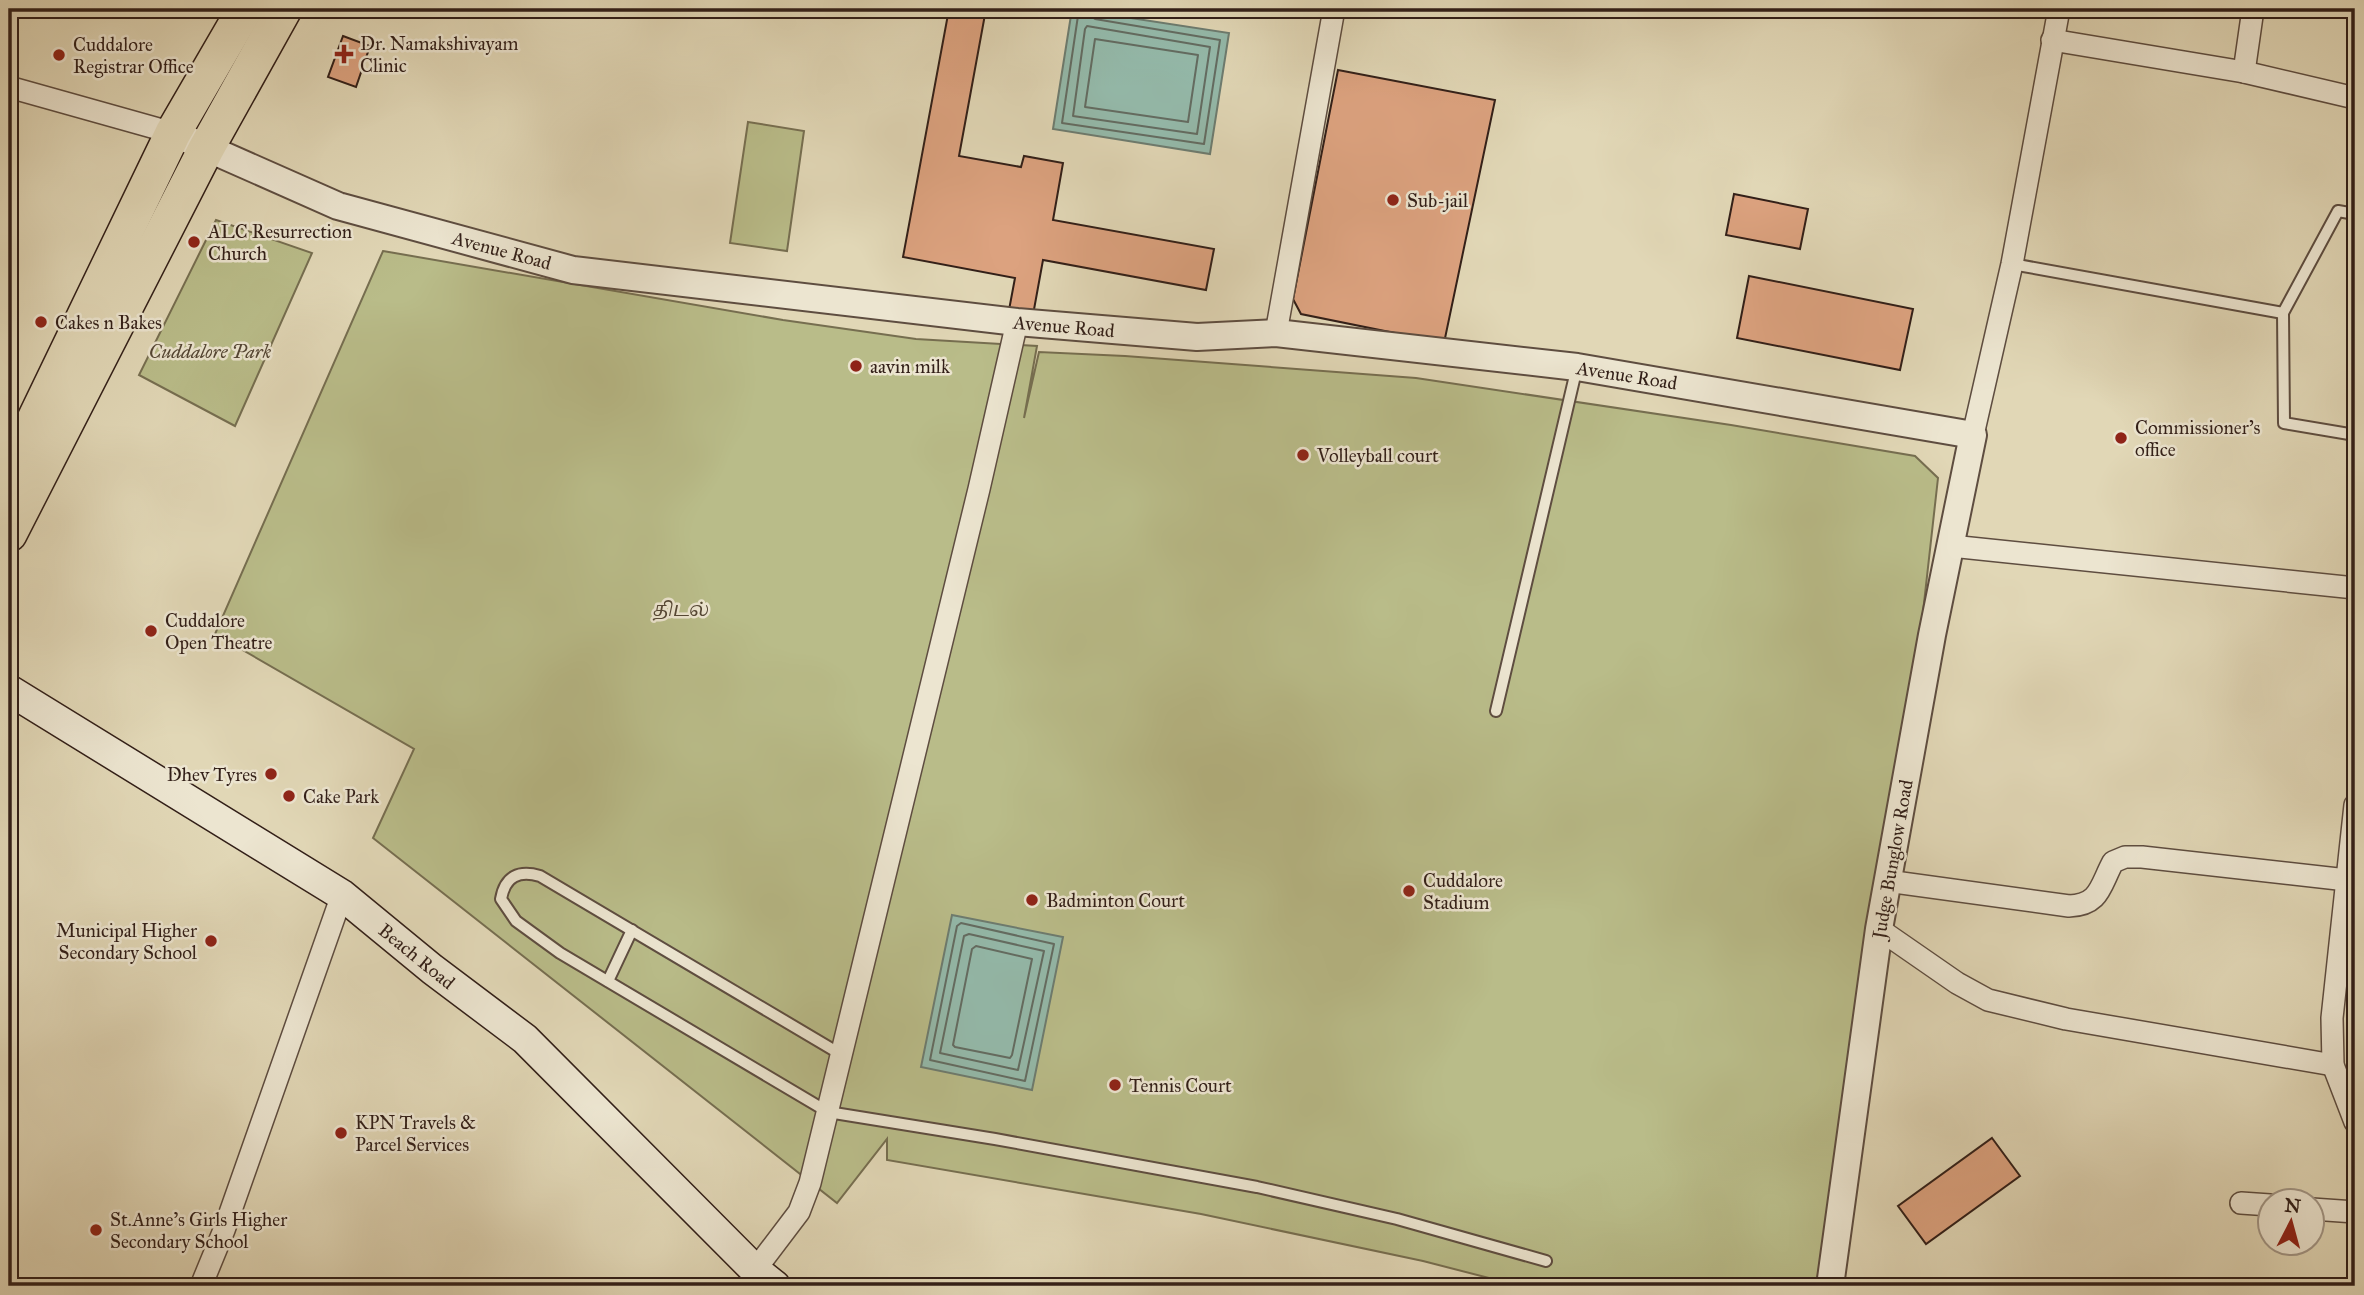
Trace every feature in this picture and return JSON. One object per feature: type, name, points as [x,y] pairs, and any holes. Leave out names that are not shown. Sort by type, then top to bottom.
[{"type":"highway","points":[[9,473],[173,133],[244,9]]},
{"type":"highway","points":[[9,534],[206,149],[284,9]]},
{"type":"main road","name":"Beach Road","points":[[9,690],[342,895],[525,1039],[765,1278]]},
{"type":"street","points":[[1276,333],[1334,9]]},
{"type":"street","points":[[1973,435],[2012,264],[2059,9]]},
{"type":"street","points":[[2244,72],[2253,9]]},
{"type":"street","points":[[2052,40],[2244,72],[2355,98]]},
{"type":"street","points":[[9,86],[173,133]]},
{"type":"street","name":"Avenue Road","points":[[173,133],[338,206],[573,270],[1017,322],[1197,337],[1276,333],[1577,367],[1973,435]]},
{"type":"street","points":[[765,1278],[799,1212],[810,1183],[976,503],[1017,322]]},
{"type":"street","name":"Judge Bunglow Road","points":[[1830,1286],[1887,881],[1932,635],[1973,435]]},
{"type":"street","points":[[1951,546],[2355,588]]},
{"type":"street","points":[[2355,805],[2332,1018],[2333,1065],[2355,1122]]},
{"type":"street","points":[[1887,881],[2069,906],[2082,905],[2096,897],[2113,862],[2125,857],[2347,880]]},
{"type":"street","points":[[201,1286],[224,1230],[342,895]]},
{"type":"street","points":[[1879,929],[1956,983],[1988,1000],[2066,1019],[2333,1065]]},
{"type":"street","points":[[2241,1203],[2256,1204]]},
{"type":"street","points":[[2326,1210],[2355,1212]]},
{"type":"lane","points":[[2355,214],[2338,211],[2283,313],[2284,423],[2355,435]]},
{"type":"lane","points":[[2012,264],[2283,313]]},
{"type":"lane","points":[[1496,711],[1577,367]]},
{"type":"lane","points":[[842,1055],[540,876],[527,872],[518,874],[508,879],[503,888],[501,899],[516,921],[560,953],[828,1112],[1257,1187],[1397,1219],[1546,1261]]},
{"type":"lane","points":[[608,981],[632,930]]},
{"type":"green space","points":[[748,122],[804,131],[787,251],[730,243]]},
{"type":"green space","name":"Cuddalore Park","points":[[216,220],[312,253],[235,426],[139,375]]},
{"type":"green space","name":"Cuddalore Stadium","points":[[383,251],[783,320],[916,339],[1037,346],[1024,418],[1039,352],[1416,378],[1731,425],[1915,456],[1938,478],[1907,755],[1816,1286],[1520,1286],[1423,1261],[1201,1214],[887,1160],[887,1139],[837,1203],[373,838],[414,749],[215,634]]},
{"type":"water","points":[[1072,9],[1229,33],[1210,154],[1053,129]]},
{"type":"water","points":[[952,915],[1063,937],[1032,1090],[921,1067]]},
{"type":"building","points":[[949,9],[986,9],[959,156],[1021,167],[1024,156],[1063,163],[1053,220],[1214,249],[1206,290],[1043,260],[1033,315],[1009,310],[1015,278],[903,257]]},
{"type":"building","points":[[343,36],[370,46],[356,87],[328,77]]},
{"type":"building","name":"Sub-jail","points":[[1338,70],[1495,100],[1444,343],[1301,314],[1293,299]]},
{"type":"building","points":[[1734,194],[1808,209],[1800,249],[1726,235]]},
{"type":"building","points":[[1749,276],[1913,309],[1900,370],[1737,338]]},
{"type":"building","points":[[1992,1138],[2020,1176],[1926,1244],[1898,1206]]},
{"type":"place","name":"Dr. Namakshivayam Clinic","points":[[344,54]]},
{"type":"place","name":"Cuddalore Registrar Office","points":[[59,55]]},
{"type":"place","name":"Sub-jail","points":[[1393,200]]},
{"type":"place","name":"ALC Resurrection Church","points":[[194,242]]},
{"type":"place","name":"Cakes n Bakes","points":[[41,322]]},
{"type":"place","name":"aavin milk","points":[[856,366]]},
{"type":"place","name":"Commissioner's office","points":[[2121,438]]},
{"type":"place","name":"Volleyball court","points":[[1303,455]]},
{"type":"place","name":"Cuddalore Open Theatre","points":[[151,631]]},
{"type":"place","name":"Dhev Tyres","points":[[271,774]]},
{"type":"place","name":"Cake Park","points":[[289,796]]},
{"type":"place","name":"Cuddalore Stadium","points":[[1409,891]]},
{"type":"place","name":"Badminton Court","points":[[1032,900]]},
{"type":"place","name":"Municipal Higher Secondary School","points":[[211,941]]},
{"type":"place","name":"Tennis Court","points":[[1115,1085]]},
{"type":"place","name":"KPN Travels & Parcel Services","points":[[341,1133]]},
{"type":"place","name":"St.Anne's Girls Higher Secondary School","points":[[96,1230]]},
{"type":"park label","name":"திடல்","points":[[681,609]]}]
